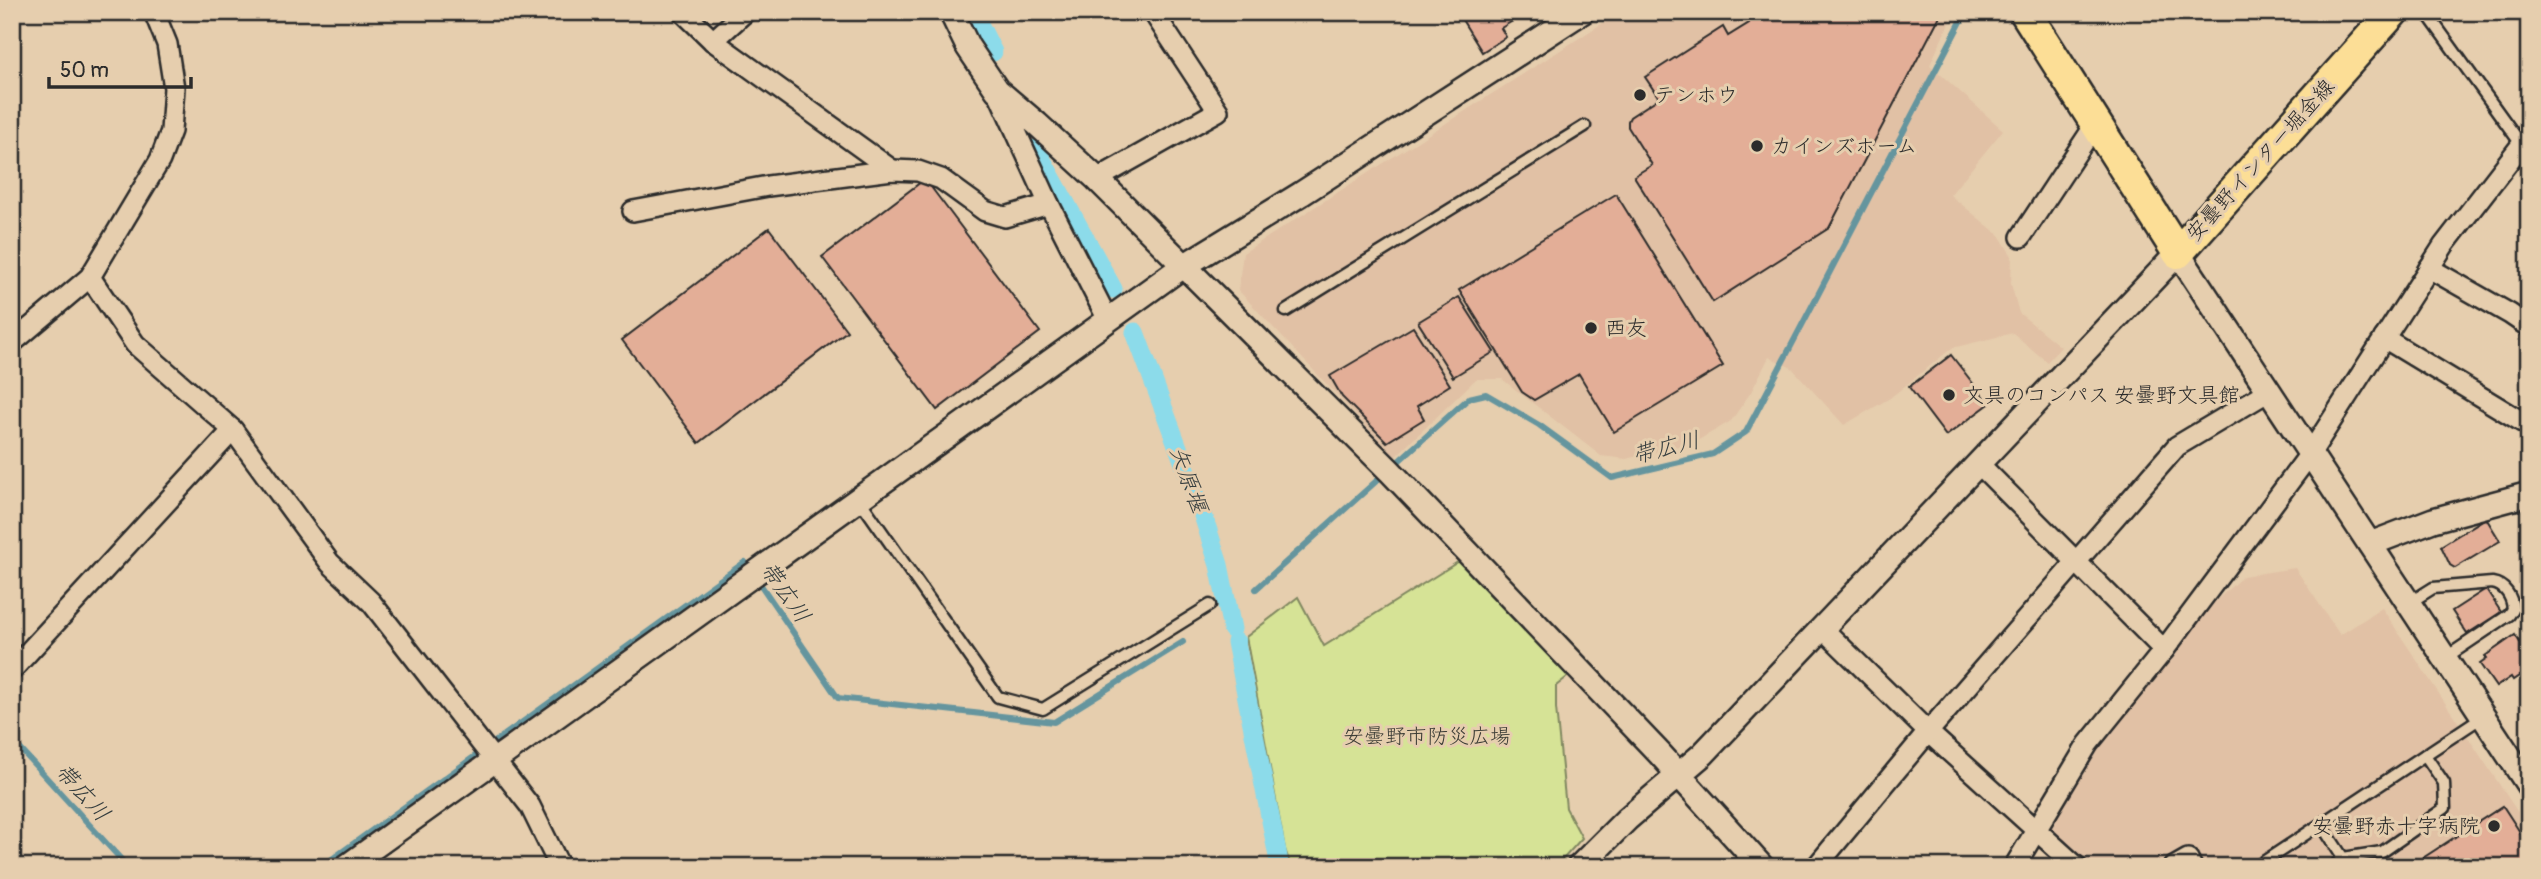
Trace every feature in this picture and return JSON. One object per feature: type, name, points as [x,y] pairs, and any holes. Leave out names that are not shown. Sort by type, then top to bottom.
[{"type":"main road","name":"安曇野インター堀金線","points":[[2025,12],[2178,253],[2393,12]]},
{"type":"street","points":[[15,335],[90,277],[160,160],[171,131],[174,88],[167,44],[154,12]]},
{"type":"street","points":[[683,12],[713,41],[892,170]]},
{"type":"street","points":[[713,41],[745,12]]},
{"type":"street","points":[[951,12],[968,47],[997,90],[1049,204],[1108,320]]},
{"type":"street","points":[[1097,179],[1218,111],[1153,12]]},
{"type":"street","points":[[346,867],[494,758],[1182,267],[1301,194],[1582,12]]},
{"type":"street","points":[[997,90],[1097,179],[1182,267],[1390,471],[1679,775],[1762,867]]},
{"type":"street","points":[[2021,237],[2095,125]]},
{"type":"street","points":[[2014,867],[2088,744],[2164,650],[2310,454],[2444,245],[2526,144]]},
{"type":"street","points":[[633,211],[768,186],[892,170],[918,171],[942,179],[985,211],[1005,217],[1049,204]]},
{"type":"street","points":[[1579,867],[1627,819],[1703,754],[2178,253],[2529,786]]},
{"type":"street","points":[[2429,268],[2529,327]]},
{"type":"street","points":[[90,277],[135,344],[233,430],[330,564],[372,602],[530,806],[560,867]]},
{"type":"street","points":[[2385,338],[2529,426]]},
{"type":"street","points":[[1816,867],[1928,732],[2177,446],[2269,391]]},
{"type":"street","points":[[12,670],[233,430]]},
{"type":"street","points":[[1978,463],[2164,650]]},
{"type":"street","points":[[2370,544],[2433,520],[2529,494]]},
{"type":"street","points":[[1823,629],[1928,732],[2077,867]]},
{"type":"street","points":[[2174,867],[2188,859],[2192,867]]},
{"type":"lane","points":[[2426,12],[2526,144]]},
{"type":"lane","points":[[1286,311],[1586,126]]},
{"type":"lane","points":[[858,498],[998,697],[1043,709],[1210,605]]},
{"type":"lane","points":[[2409,604],[2433,588],[2492,583],[2498,584],[2509,595],[2513,609],[2509,615],[2445,658]]},
{"type":"lane","points":[[2256,867],[2483,717]]},
{"type":"lane","points":[[2333,867],[2343,858],[2382,852],[2445,808],[2444,783],[2425,755]]},
{"type":"lane","points":[[2321,824],[2343,858]]},
{"type":"shaded area","points":[[1620,12],[1954,12],[1930,65],[2003,130],[1950,195],[1999,235],[2012,256],[2011,284],[2019,313],[2061,347],[2047,362],[2013,333],[1952,348],[1890,398],[1844,425],[1792,368],[1769,357],[1751,392],[1731,421],[1695,442],[1626,459],[1601,456],[1502,379],[1476,379],[1395,457],[1238,290],[1243,253]]},
{"type":"shaded area","points":[[2295,568],[2340,635],[2382,608],[2529,829],[2529,867],[2203,867],[2195,849],[2163,867],[2083,867],[2045,832],[2096,746],[2209,607],[2243,576]]},
{"type":"green space","name":"安曇野市防災広場","points":[[1461,560],[1571,674],[1556,686],[1556,708],[1566,808],[1582,838],[1556,867],[1291,867],[1285,849],[1246,637],[1298,597],[1324,646]]},
{"type":"building","points":[[1470,12],[1526,13],[1501,28],[1506,37],[1482,52],[1461,18]]},
{"type":"building","name":"カインズホーム","points":[[1752,12],[1942,12],[1829,228],[1713,302],[1634,176],[1652,165],[1628,127],[1628,121],[1659,98],[1645,77],[1723,27],[1728,36],[1749,23]]},
{"type":"building","points":[[925,179],[1040,332],[937,410],[822,257]]},
{"type":"building","name":"西友","points":[[1616,194],[1723,366],[1614,432],[1579,374],[1534,400],[1522,392],[1459,290]]},
{"type":"building","points":[[769,228],[847,331],[699,443],[622,340]]},
{"type":"building","points":[[1459,297],[1494,352],[1453,377],[1418,322]]},
{"type":"building","points":[[1413,327],[1450,385],[1417,406],[1424,419],[1387,442],[1342,397],[1330,376]]},
{"type":"building","name":"文具のコンパス 安曇野文具館","points":[[1951,355],[1989,404],[1946,436],[1909,387]]},
{"type":"building","points":[[2486,518],[2500,541],[2455,568],[2450,565],[2441,546]]},
{"type":"building","points":[[2486,589],[2501,612],[2467,634],[2452,611]]},
{"type":"building","points":[[2515,635],[2529,656],[2529,669],[2496,687],[2480,664],[2487,659],[2485,656]]},
{"type":"building","name":"安曇野赤十字病院","points":[[2503,806],[2529,846],[2529,867],[2409,867]]},
{"type":"waterway","name":"矢原堰","points":[[973,12],[993,52]]},
{"type":"waterway","name":"帯広川","points":[[1256,589],[1469,398],[1486,394],[1539,425],[1612,478],[1713,454],[1746,432],[1966,12]]},
{"type":"waterway","name":"矢原堰","points":[[1036,149],[1113,289]]},
{"type":"waterway","name":"矢原堰","points":[[1135,332],[1201,509],[1219,565],[1232,629]]},
{"type":"waterway","name":"帯広川","points":[[321,867],[745,562],[838,698],[1054,722],[1183,642]]},
{"type":"waterway","name":"矢原堰","points":[[1236,642],[1280,867]]},
{"type":"waterway","name":"帯広川","points":[[12,740],[128,867]]},
{"type":"place","name":"テンホウ","points":[[1640,95]]},
{"type":"place","name":"カインズホーム","points":[[1757,146]]},
{"type":"place","name":"西友","points":[[1591,328]]},
{"type":"place","name":"文具のコンパス 安曇野文具館","points":[[1949,395]]},
{"type":"place","name":"安曇野赤十字病院","points":[[2494,826]]}]
